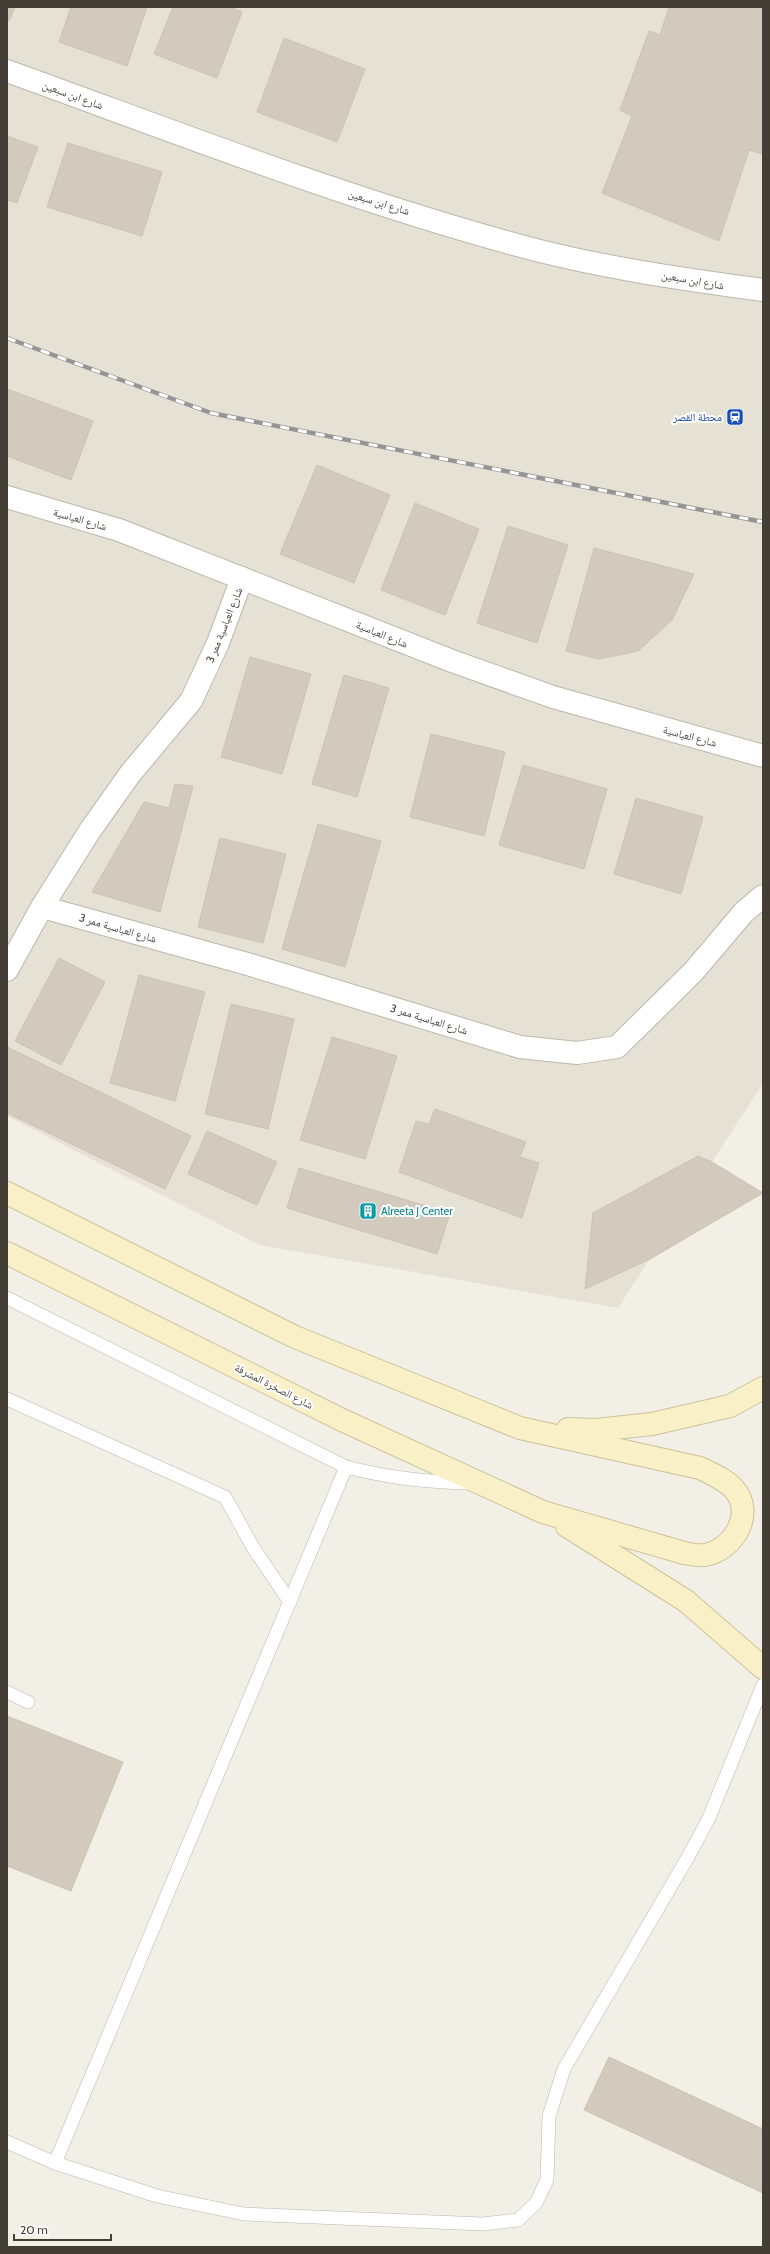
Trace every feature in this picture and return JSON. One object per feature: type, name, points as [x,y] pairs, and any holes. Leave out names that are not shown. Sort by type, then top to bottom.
[{"type":"main road","points":[[7,1194],[295,1337],[520,1428],[700,1468],[723,1479],[735,1490],[743,1507],[742,1520],[737,1534],[724,1547],[705,1554],[684,1553],[544,1512]]},
{"type":"main road","name":"شارع الصخرة المشرفة","points":[[7,1252],[342,1420],[544,1512]]},
{"type":"main road","points":[[520,1428],[596,1430],[652,1424],[730,1406],[763,1388]]},
{"type":"main road","points":[[544,1512],[686,1601],[763,1668]]},
{"type":"street","name":"شارع ابن سبعين","points":[[7,71],[325,185],[518,245],[597,262],[763,290]]},
{"type":"street","name":"شارع العباسية","points":[[7,497],[119,530],[452,661],[553,698],[763,756]]},
{"type":"street","name":"شارع العباسية ممر 3","points":[[7,970],[42,907],[89,832],[130,774],[191,701],[218,643],[242,578]]},
{"type":"street","name":"شارع العباسية ممر 3","points":[[42,907],[251,965],[520,1047],[577,1053],[617,1047],[694,971],[744,912],[763,896]]},
{"type":"lane","points":[[7,1298],[346,1467],[378,1475],[415,1481],[481,1484]]},
{"type":"lane","points":[[7,1400],[225,1497],[254,1549],[290,1602]]},
{"type":"lane","points":[[55,2163],[346,1467]]},
{"type":"lane","points":[[7,2142],[55,2163],[157,2196],[244,2214],[483,2224],[518,2220],[536,2203],[547,2180],[550,2116],[564,2069],[688,1857],[709,1818],[763,1684]]},
{"type":"lane","points":[[7,1692],[28,1702]]},
{"type":"shaded area","points":[[7,7],[763,7],[763,1083],[618,1308],[260,1245],[7,1116]]},
{"type":"building","points":[[7,7],[15,7],[9,21],[7,20]]},
{"type":"building","points":[[71,7],[147,7],[127,66],[59,42]]},
{"type":"building","points":[[173,7],[229,7],[242,12],[217,78],[154,54]]},
{"type":"building","points":[[669,7],[763,7],[763,154],[749,150],[719,241],[602,193],[632,116],[620,110],[649,31],[660,35]]},
{"type":"building","points":[[284,38],[365,69],[337,142],[257,112]]},
{"type":"building","points":[[7,136],[38,147],[17,203],[7,200]]},
{"type":"building","points":[[68,143],[162,172],[142,236],[47,207]]},
{"type":"building","points":[[7,389],[93,421],[71,480],[7,456]]},
{"type":"building","points":[[317,465],[390,495],[354,583],[280,554]]},
{"type":"building","points":[[415,503],[479,529],[445,615],[381,590]]},
{"type":"building","points":[[508,526],[568,545],[537,643],[477,623]]},
{"type":"building","points":[[594,548],[694,574],[672,620],[638,651],[599,659],[566,651]]},
{"type":"building","points":[[250,657],[311,674],[282,774],[221,757]]},
{"type":"building","points":[[344,675],[389,688],[357,797],[312,784]]},
{"type":"building","points":[[431,734],[505,752],[484,836],[410,817]]},
{"type":"building","points":[[523,765],[607,789],[584,869],[499,845]]},
{"type":"building","points":[[175,784],[193,786],[160,912],[92,892],[144,802],[169,808]]},
{"type":"building","points":[[636,798],[703,817],[681,894],[614,874]]},
{"type":"building","points":[[318,824],[381,841],[345,967],[282,949]]},
{"type":"building","points":[[220,838],[286,854],[263,943],[198,927]]},
{"type":"building","points":[[59,958],[105,982],[61,1065],[15,1041]]},
{"type":"building","points":[[139,975],[205,992],[175,1101],[110,1083]]},
{"type":"building","points":[[231,1004],[294,1019],[268,1129],[205,1114]]},
{"type":"building","points":[[332,1037],[397,1056],[365,1159],[300,1140]]},
{"type":"building","points":[[7,1047],[191,1136],[165,1189],[7,1113]]},
{"type":"building","points":[[435,1109],[526,1142],[520,1157],[539,1163],[522,1218],[399,1172],[416,1121],[429,1124]]},
{"type":"building","points":[[207,1131],[277,1162],[257,1205],[188,1174]]},
{"type":"building","points":[[698,1156],[712,1162],[763,1193],[650,1259],[585,1289],[593,1213]]},
{"type":"building","name":"Alreeta J Center","points":[[299,1168],[450,1213],[437,1254],[287,1208]]},
{"type":"building","points":[[7,1716],[123,1762],[71,1891],[7,1866]]},
{"type":"building","points":[[609,2057],[763,2129],[763,2193],[584,2110]]},
{"type":"railway","points":[[7,338],[211,413],[763,522]]},
{"type":"place","name":"محطة القصر","points":[[735,417]]},
{"type":"place","name":"Alreeta J Center","points":[[368,1211]]}]
